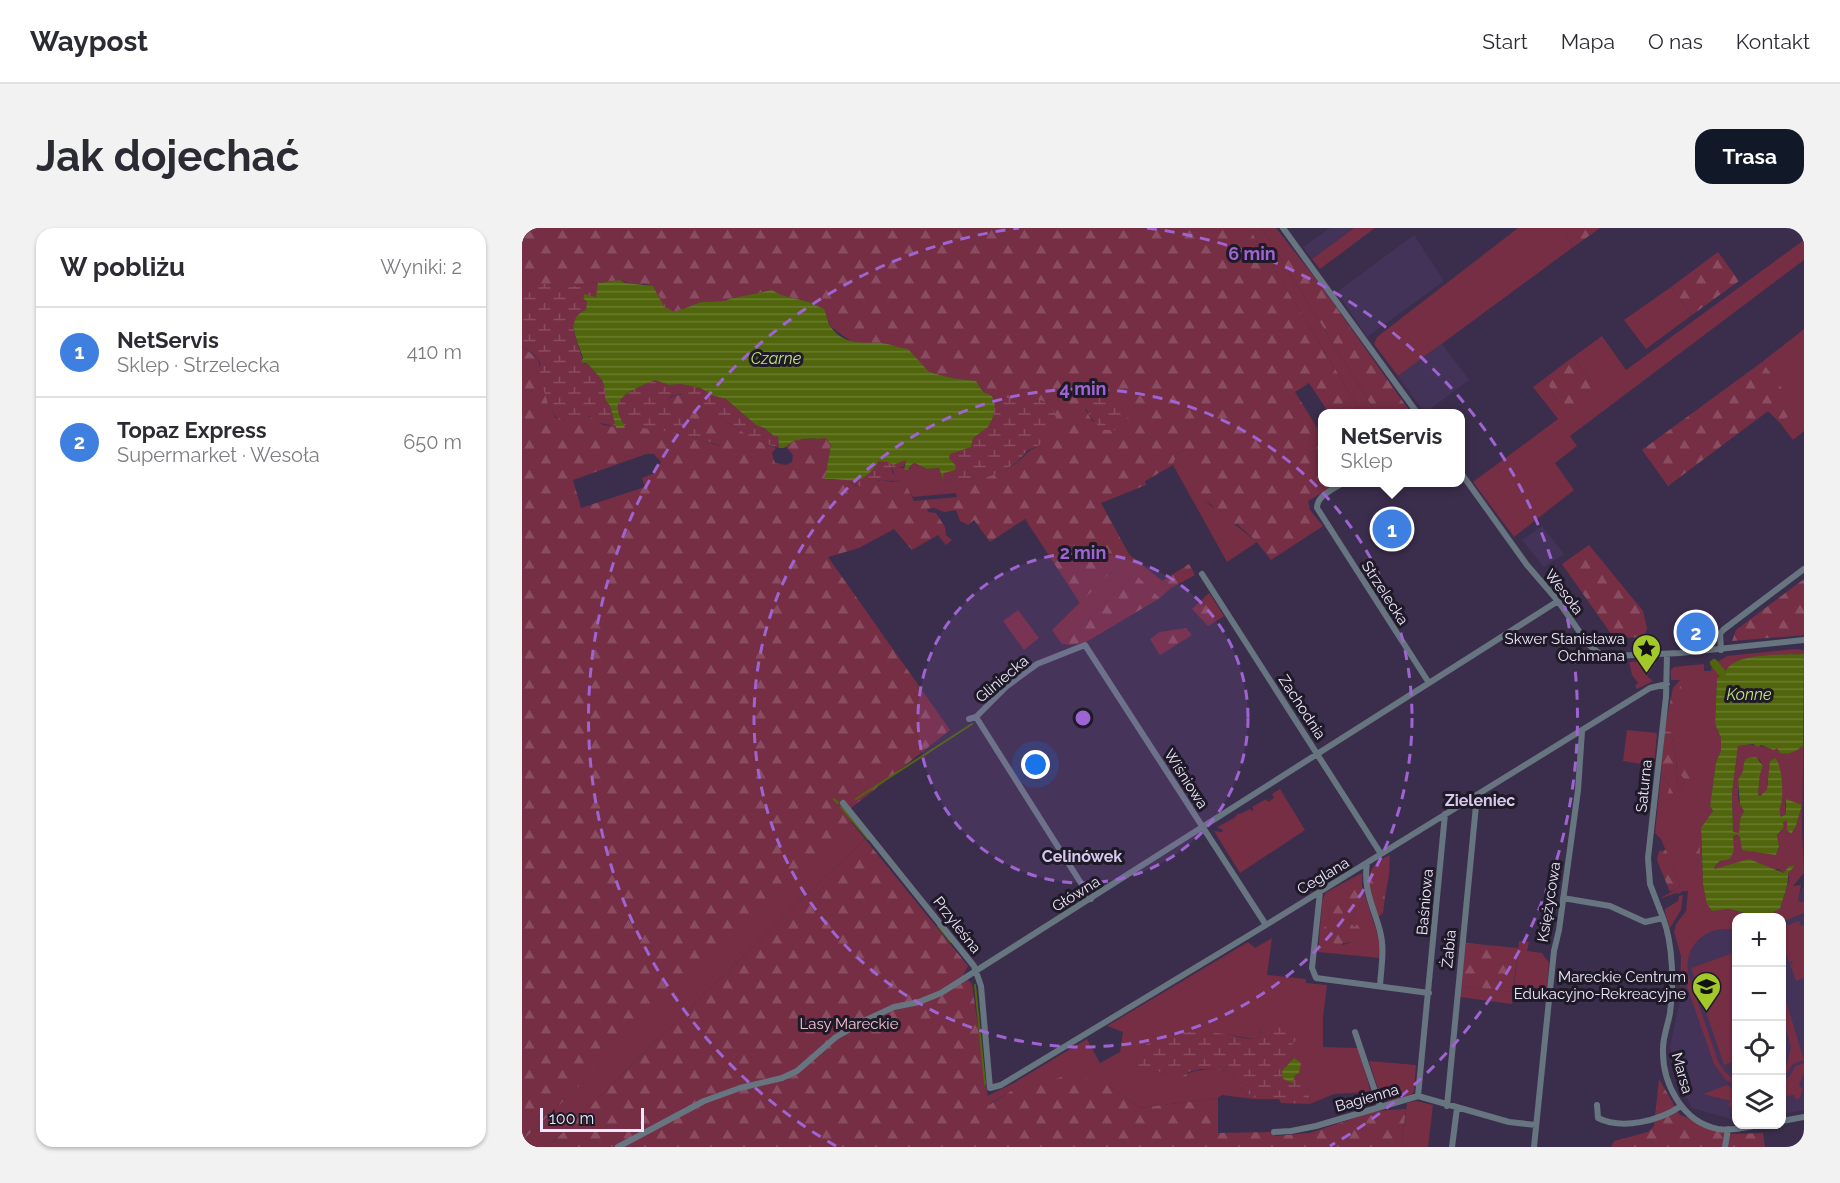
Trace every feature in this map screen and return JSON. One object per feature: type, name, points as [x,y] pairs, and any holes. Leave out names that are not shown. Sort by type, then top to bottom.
[{"type":"street","points":[[1283,228],[1414,409]]},
{"type":"street","name":"Wesoła","points":[[1465,479],[1527,565],[1558,601],[1588,644],[1600,654],[1613,656],[1667,654],[1804,640]]},
{"type":"street","name":"Strzelecka","points":[[1337,487],[1320,497],[1317,503],[1320,515],[1430,683]]},
{"type":"street","points":[[1721,650],[1720,633],[1723,630],[1804,569]]},
{"type":"street","name":"Zachodnia","points":[[1202,574],[1381,854]]},
{"type":"street","name":"Główna","points":[[618,1147],[704,1101],[740,1088],[782,1078],[797,1071],[836,1037],[866,1020],[894,1007],[931,998],[1558,601]]},
{"type":"street","name":"Gliniecka","points":[[1085,645],[1037,664],[1007,686],[972,718],[1091,898]]},
{"type":"street","name":"Wiśniowa","points":[[1085,645],[1266,925]]},
{"type":"street","name":"Saturna","points":[[1663,918],[1650,884],[1648,858],[1667,684],[1667,654]]},
{"type":"street","name":"Ceglana","points":[[990,1088],[1001,1085],[1266,925],[1650,688],[1667,684]]},
{"type":"street","name":"Księżycowa","points":[[1534,1147],[1554,951],[1559,930],[1578,790],[1582,732]]},
{"type":"street","name":"Żabia","points":[[1447,1106],[1477,795]]},
{"type":"street","name":"Przyleśna","points":[[843,803],[970,960],[976,971],[981,986],[990,1088]]},
{"type":"street","name":"Baśniowa","points":[[1418,1096],[1445,814]]},
{"type":"street","points":[[1367,863],[1366,890],[1380,931],[1383,950],[1380,986]]},
{"type":"street","points":[[1320,892],[1313,974],[1319,979],[1429,993]]},
{"type":"street","points":[[1563,898],[1610,906],[1645,922],[1663,918]]},
{"type":"street","name":"Marsa","points":[[1663,918],[1668,933],[1671,958],[1670,1011],[1663,1055],[1672,1090],[1681,1106],[1701,1123],[1711,1127],[1732,1129]]},
{"type":"street","points":[[1354,1032],[1380,1106]]},
{"type":"street","name":"Bagienna","points":[[1274,1132],[1316,1126],[1418,1096],[1509,1122],[1536,1125]]},
{"type":"street","points":[[1597,1105],[1598,1118],[1605,1121],[1630,1123],[1671,1113],[1681,1106]]},
{"type":"street","points":[[1452,1147],[1457,1108]]},
{"type":"street","points":[[1786,1120],[1804,1117]]},
{"type":"street","points":[[1725,1147],[1728,1129]]},
{"type":"shaded area","points":[[1330,228],[1354,228],[1312,259],[1303,247]]},
{"type":"shaded area","points":[[1414,235],[1444,281],[1367,337],[1337,292]]},
{"type":"shaded area","points":[[1442,344],[1469,380],[1430,409],[1422,409],[1398,376]]},
{"type":"shaded area","points":[[1542,526],[1564,554],[1544,567],[1522,540]]},
{"type":"shaded area","points":[[1705,618],[1716,632],[1703,642],[1696,643],[1687,632]]},
{"type":"shaded area","points":[[1804,886],[1804,1110],[1786,1113],[1786,916],[1789,915]]},
{"type":"shaded area","name":"Mareckie Centrum Edukacyjno-Rekreacyjne","points":[[1732,919],[1732,1119],[1692,1108],[1676,1077],[1670,1047],[1680,1000],[1681,956],[1689,933]]},
{"type":"green space","points":[[522,228],[1249,228],[1360,409],[1326,409],[1309,383],[1295,392],[1318,429],[1318,487],[1331,487],[1308,501],[1310,510],[1323,526],[1271,560],[1257,542],[1237,524],[1224,525],[1214,512],[1213,506],[1197,493],[1198,484],[1203,475],[1187,449],[1177,453],[1173,465],[1145,481],[1146,485],[1101,503],[1129,554],[1080,603],[1025,519],[990,542],[974,520],[968,525],[960,521],[956,510],[944,512],[934,508],[927,509],[928,512],[936,513],[945,527],[946,535],[952,540],[946,545],[938,535],[912,550],[894,529],[859,548],[828,557],[950,730],[846,812],[852,823],[522,1141],[522,346],[538,359],[548,403],[556,418],[588,416],[604,425],[661,429],[720,446],[675,410],[668,400],[679,395],[691,396],[701,400],[713,412],[736,428],[776,448],[772,453],[775,463],[786,465],[792,462],[793,455],[786,447],[795,441],[826,438],[831,445],[826,478],[841,479],[856,486],[882,480],[893,482],[900,480],[914,501],[957,497],[950,478],[983,477],[1014,465],[1040,445],[1047,403],[1026,398],[991,395],[976,381],[929,372],[908,349],[883,343],[865,345],[854,343],[831,327],[824,309],[772,290],[725,301],[701,302],[675,312],[664,307],[654,288],[646,284],[631,284],[620,280],[570,287],[557,287],[550,284],[522,284]],"holes":[[[1085,409],[1130,410],[1093,422]],[[646,454],[654,454],[661,462],[655,473],[642,478],[645,487],[581,508],[573,480]]]},
{"type":"green space","points":[[1249,228],[1262,228],[1374,409],[1360,409]]},
{"type":"green space","points":[[1262,228],[1276,228],[1319,283],[1408,409],[1374,409]]},
{"type":"green space","points":[[1354,228],[1375,228],[1320,269],[1312,259]]},
{"type":"green space","points":[[1518,228],[1565,228],[1572,248],[1398,376],[1374,344],[1377,337]]},
{"type":"green space","points":[[1565,228],[1600,228],[1572,248]]},
{"type":"green space","points":[[1804,240],[1804,260],[1570,436],[1577,446],[1555,463],[1574,490],[1514,537],[1473,482],[1558,419],[1533,387],[1545,378],[1557,400],[1591,381],[1573,357],[1602,336],[1626,370]]},
{"type":"green space","points":[[1718,252],[1739,281],[1692,315],[1671,287]]},
{"type":"green space","points":[[620,280],[625,283],[653,286],[665,305],[674,312],[680,312],[696,304],[702,316],[587,301],[586,310],[575,320],[575,334],[584,364],[588,364],[602,380],[605,399],[610,406],[616,428],[597,422],[590,416],[560,420],[553,412],[544,391],[539,360],[522,346],[522,284],[570,287]]},
{"type":"green space","points":[[1671,287],[1692,315],[1646,349],[1624,320]]},
{"type":"green space","points":[[772,290],[824,309],[830,326],[847,340],[908,349],[929,372],[976,381],[984,390],[993,395],[1043,401],[1053,407],[1057,422],[1040,445],[1028,450],[1016,463],[1003,471],[988,477],[960,480],[950,478],[945,482],[944,470],[878,349],[705,303]]},
{"type":"green space","points":[[1804,329],[1804,431],[1793,440],[1780,423],[1797,409],[1762,362]]},
{"type":"green space","points":[[1573,357],[1591,381],[1595,393],[1570,410],[1557,400],[1545,378]]},
{"type":"green space","points":[[1762,362],[1798,409],[1780,423],[1768,411],[1668,486],[1642,450]]},
{"type":"green space","points":[[655,380],[669,385],[681,384],[702,388],[711,395],[727,399],[756,425],[778,436],[779,448],[754,440],[711,411],[698,399],[680,394],[671,396],[668,400],[675,410],[722,446],[662,430],[625,428],[618,411],[621,399]]},
{"type":"green space","points":[[1105,397],[1122,403],[1130,410],[1128,417],[1117,430],[1103,430],[1087,410],[1085,402],[1090,398]]},
{"type":"green space","points":[[812,430],[907,460],[903,467],[891,467],[892,472],[900,480],[881,480],[863,487],[840,480],[825,479],[831,445],[826,438],[790,442],[792,437]]},
{"type":"green space","points":[[1187,449],[1204,475],[1198,484],[1205,501],[1257,542],[1227,562],[1173,465],[1177,453]]},
{"type":"green space","points":[[916,463],[927,469],[939,468],[945,482],[950,478],[956,493],[913,497],[894,474],[891,466],[910,469],[912,464]]},
{"type":"green space","points":[[1589,545],[1643,611],[1647,628],[1644,637],[1614,638],[1562,564]]},
{"type":"green space","points":[[1129,554],[1171,588],[1160,598],[1135,574],[1062,644],[1052,630]]},
{"type":"green space","points":[[1189,564],[1195,575],[1171,588],[1162,581]]},
{"type":"green space","points":[[1135,574],[1160,598],[1086,642],[1062,644]]},
{"type":"green space","points":[[1804,579],[1804,635],[1732,641],[1736,630]]},
{"type":"green space","points":[[1209,593],[1224,616],[1208,626],[1192,609]]},
{"type":"green space","points":[[1018,610],[1039,638],[1024,650],[1003,621]]},
{"type":"green space","points":[[1186,628],[1192,635],[1160,655],[1150,639],[1160,632]]},
{"type":"green space","points":[[1804,650],[1804,654],[1761,656],[1726,670],[1717,679],[1715,724],[1721,738],[1721,752],[1716,762],[1710,806],[1713,811],[1701,835],[1703,884],[1712,911],[1729,909],[1743,913],[1732,913],[1732,930],[1716,930],[1700,938],[1690,953],[1688,973],[1718,1061],[1732,1078],[1732,1084],[1726,1080],[1714,1064],[1682,972],[1683,999],[1680,1000],[1681,956],[1674,932],[1676,924],[1686,911],[1688,891],[1659,899],[1680,885],[1661,839],[1655,833],[1661,774],[1670,786],[1672,800],[1687,797],[1685,780],[1683,787],[1678,788],[1671,732],[1665,731],[1680,680],[1671,680],[1671,670],[1674,667],[1704,664],[1704,671],[1711,671],[1712,665],[1727,656]]},
{"type":"green space","points":[[1654,660],[1656,662],[1647,676],[1653,681],[1637,689],[1635,686],[1638,683],[1632,675],[1629,662]]},
{"type":"green space","points":[[1680,680],[1680,699],[1665,727],[1673,688]]},
{"type":"green space","points":[[1804,710],[1802,830],[1804,873],[1793,886],[1801,885],[1798,902],[1804,902],[1804,913],[1786,920],[1786,913],[1765,913],[1780,909],[1789,880],[1788,873],[1795,866],[1784,873],[1778,869],[1714,869],[1714,867],[1734,850],[1732,836],[1739,836],[1753,852],[1776,855],[1779,846],[1777,835],[1784,827],[1783,821],[1787,820],[1790,834],[1796,826],[1802,805],[1785,803],[1786,814],[1781,817],[1779,769],[1767,782],[1767,789],[1760,796],[1758,795],[1760,774],[1763,766],[1759,759],[1741,777],[1738,797],[1744,811],[1740,819],[1739,833],[1733,833],[1732,793],[1738,746],[1777,748],[1786,753],[1797,750],[1803,746]]},
{"type":"green space","points":[[1627,730],[1657,733],[1654,766],[1623,761]]},
{"type":"green space","points":[[1665,731],[1671,732],[1678,788],[1683,787],[1685,780],[1679,772],[1684,755],[1697,743],[1692,792],[1687,797],[1672,801],[1666,798],[1670,786],[1661,774]]},
{"type":"green space","points":[[1280,789],[1305,830],[1240,873],[1214,831],[1222,832],[1223,830],[1217,827],[1239,813],[1254,810],[1252,807],[1266,799],[1268,802],[1274,798],[1272,794]]},
{"type":"green space","points":[[852,823],[865,839],[548,1147],[522,1147],[522,1141]]},
{"type":"green space","points":[[1697,837],[1699,838],[1701,869],[1695,873],[1690,872],[1694,841]]},
{"type":"green space","name":"Lasy Mareckie","points":[[865,839],[968,966],[963,975],[972,984],[989,1105],[1014,1089],[1073,1074],[1108,1085],[1140,1108],[1218,1098],[1218,1133],[1274,1132],[1275,1136],[1310,1133],[1376,1111],[1406,1109],[1401,1147],[548,1147]]},
{"type":"green space","points":[[1666,850],[1680,885],[1670,892],[1657,860],[1659,851]]},
{"type":"green space","points":[[1390,855],[1385,897],[1378,891],[1369,876],[1377,863]]},
{"type":"green space","points":[[1362,873],[1362,903],[1349,919],[1354,927],[1361,921],[1368,925],[1363,937],[1365,946],[1361,950],[1355,948],[1351,942],[1335,945],[1324,928],[1330,920],[1325,893]]},
{"type":"green space","points":[[1369,876],[1385,897],[1383,913],[1377,917],[1367,880]]},
{"type":"green space","points":[[1362,886],[1380,942],[1380,958],[1318,952],[1322,902],[1325,893],[1330,920],[1343,945],[1352,942],[1354,927],[1349,919],[1362,903]]},
{"type":"green space","points":[[1683,895],[1681,910],[1670,928],[1665,909]]},
{"type":"green space","points":[[1799,921],[1801,926],[1804,925],[1804,978],[1796,981],[1790,964],[1793,963],[1789,962],[1786,953],[1786,926]]},
{"type":"green space","points":[[1272,938],[1267,975],[1306,979],[1306,983],[1327,985],[1323,1017],[1323,1047],[1358,1048],[1371,1092],[1334,1094],[1310,1104],[1308,1087],[1292,1056],[1292,1045],[1299,1037],[1261,1026],[1260,1037],[1254,1039],[1219,1033],[1175,1032],[1132,1069],[1163,1072],[1173,1080],[1200,1070],[1229,1071],[1246,1094],[1254,1095],[1253,1099],[1222,1095],[1218,1098],[1140,1108],[1108,1085],[1014,1089],[988,1105],[987,1096],[1012,1084],[1087,1039],[1100,1063],[1120,1052],[1123,1032],[1107,1026],[1248,942],[1255,948]]},
{"type":"green space","points":[[1519,941],[1529,942],[1527,951],[1542,953],[1549,963],[1547,990],[1514,987]]},
{"type":"green space","points":[[1466,943],[1518,948],[1513,992],[1461,986]]},
{"type":"green space","points":[[1732,953],[1732,1062],[1724,1065],[1691,968]]},
{"type":"green space","points":[[1461,986],[1513,992],[1512,1004],[1460,997]]},
{"type":"green space","points":[[1786,1001],[1804,1060],[1793,1064],[1786,1074],[1791,1047],[1786,1029]]},
{"type":"green space","points":[[1261,1026],[1301,1028],[1299,1037],[1292,1045],[1292,1056],[1302,1059],[1300,1073],[1308,1087],[1310,1104],[1281,1103],[1279,1099],[1253,1099],[1254,1095],[1246,1094],[1229,1071],[1201,1069],[1188,1072],[1185,1081],[1173,1080],[1163,1072],[1132,1070],[1136,1057],[1144,1047],[1166,1035],[1206,1032],[1255,1038],[1260,1037]]},
{"type":"green space","points":[[1369,1061],[1416,1065],[1414,1092],[1399,1099],[1382,1101]]},
{"type":"green space","points":[[1804,1063],[1804,1072],[1799,1086],[1803,1088],[1800,1098],[1796,1100],[1794,1095],[1786,1096],[1786,1080],[1795,1066]]},
{"type":"green space","points":[[1659,1079],[1680,1115],[1730,1134],[1763,1133],[1765,1147],[1611,1147],[1614,1141],[1648,1132],[1654,1126]]},
{"type":"green space","points":[[1727,1085],[1732,1088],[1732,1107],[1728,1106],[1730,1101],[1703,1094]]},
{"type":"green space","points":[[1416,1101],[1433,1105],[1428,1147],[1401,1147],[1407,1103]]},
{"type":"water","name":"Czarne","points":[[620,280],[625,283],[653,286],[664,307],[675,312],[701,302],[725,301],[772,290],[781,295],[809,302],[824,309],[830,326],[847,340],[908,349],[929,372],[976,381],[983,392],[992,396],[995,405],[993,417],[988,427],[973,438],[971,447],[950,454],[949,458],[956,466],[955,470],[944,473],[943,479],[939,468],[927,469],[915,463],[908,470],[904,470],[906,460],[893,465],[879,461],[861,479],[825,479],[831,445],[826,438],[800,439],[784,448],[779,448],[778,436],[756,425],[726,399],[711,395],[701,388],[681,384],[669,385],[655,380],[626,395],[621,399],[618,409],[625,428],[616,428],[610,406],[605,399],[602,380],[588,364],[581,362],[583,358],[574,324],[579,314],[586,310],[587,301],[584,299],[584,294],[596,297],[598,282]]},
{"type":"water","name":"Konne","points":[[1804,654],[1803,746],[1787,754],[1780,753],[1777,748],[1774,750],[1761,745],[1758,747],[1753,744],[1738,746],[1732,793],[1733,832],[1739,833],[1740,819],[1744,811],[1740,805],[1738,780],[1747,758],[1756,757],[1763,766],[1760,774],[1758,795],[1760,796],[1767,789],[1770,761],[1775,758],[1777,761],[1782,777],[1781,817],[1786,814],[1786,799],[1802,805],[1796,826],[1791,834],[1787,830],[1787,820],[1783,822],[1784,827],[1777,835],[1779,846],[1776,855],[1742,850],[1740,837],[1737,835],[1733,836],[1734,850],[1730,859],[1720,861],[1714,867],[1715,869],[1749,859],[1784,873],[1789,866],[1795,866],[1788,873],[1787,887],[1780,909],[1770,913],[1744,913],[1729,909],[1712,911],[1707,904],[1703,884],[1701,828],[1713,811],[1710,806],[1716,762],[1721,751],[1721,738],[1715,724],[1717,678],[1737,661],[1773,655]]},
{"type":"water","points":[[1294,1058],[1301,1063],[1299,1073],[1295,1075],[1293,1083],[1283,1079],[1282,1071]]},
{"type":"waterway","points":[[1714,663],[1722,673]]},
{"type":"waterway","points":[[856,799],[972,724]]},
{"type":"waterway","points":[[834,799],[838,803]]},
{"type":"waterway","points":[[841,807],[868,839]]},
{"type":"waterway","points":[[938,926],[951,942]]},
{"type":"waterway","points":[[975,985],[985,1084]]},
{"type":"place","name":"NetServis","points":[[1392,529]]},
{"type":"place","name":"Topaz Express","points":[[1696,632]]},
{"type":"place","name":"Skwer Stanisława Ochmana","points":[[1646,674]]},
{"type":"place","name":"Mareckie Centrum Edukacyjno-Rekreacyjne","points":[[1707,1012]]},
{"type":"district","name":"Zieleniec","points":[[1480,800]]},
{"type":"district","name":"Celinówek","points":[[1082,856]]}]
